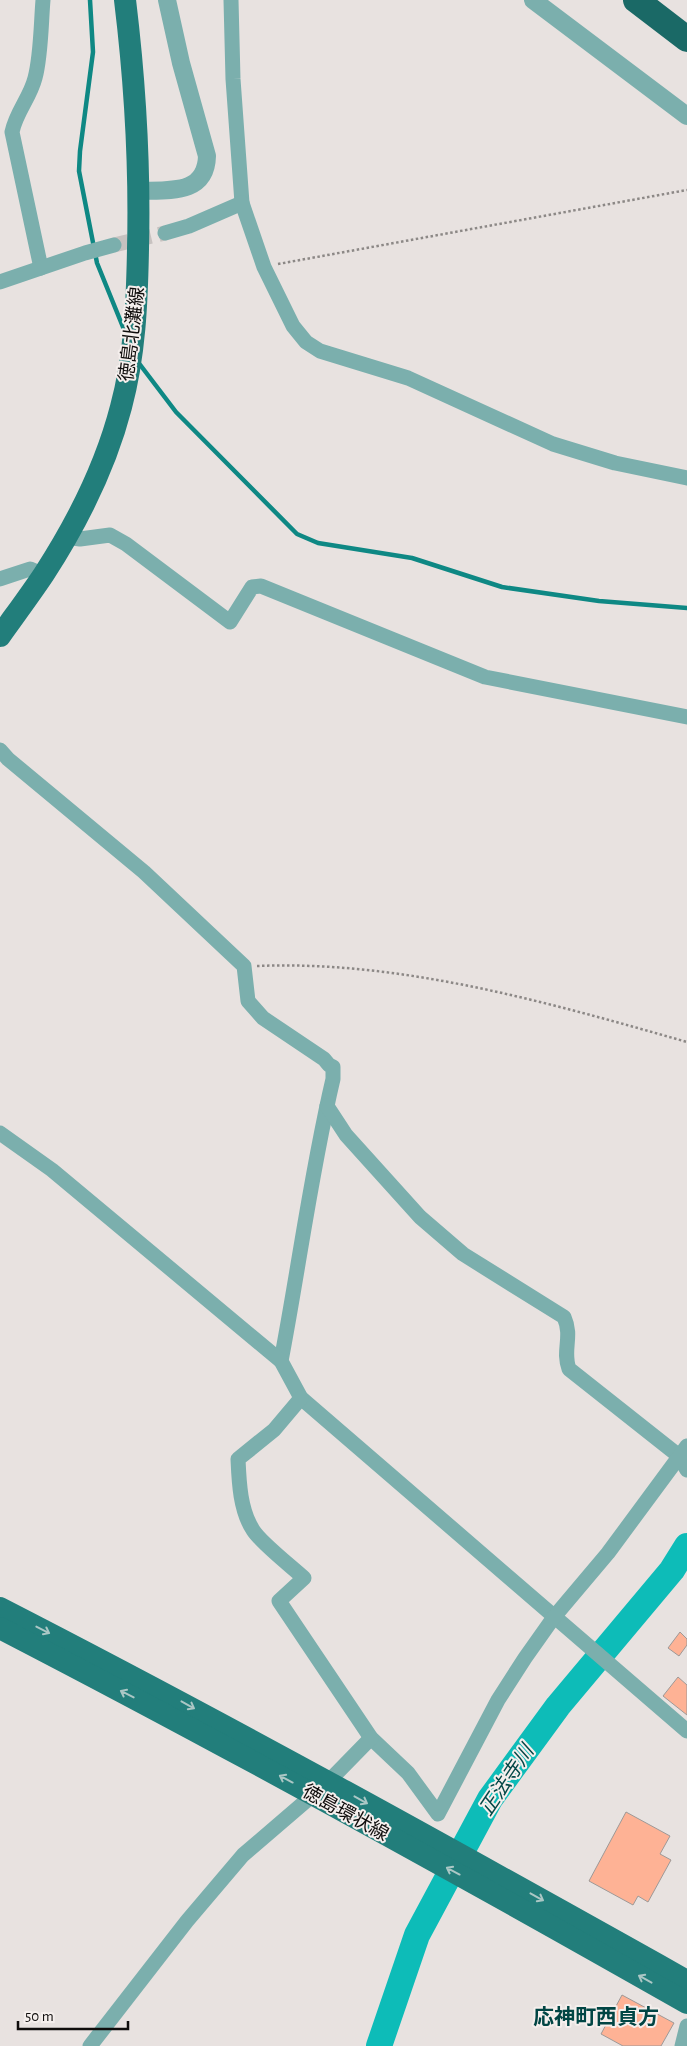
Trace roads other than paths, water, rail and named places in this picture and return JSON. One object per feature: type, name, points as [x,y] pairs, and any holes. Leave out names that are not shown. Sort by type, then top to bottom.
[{"type":"highway","points":[[636,0],[687,39]]},
{"type":"main road","name":"徳島北灘線","points":[[0,636],[44,574],[88,496],[110,443],[122,406],[128,376],[137,308],[139,191],[130,37],[125,0]]},
{"type":"main road","name":"徳島環状線","points":[[0,1608],[146,1682],[322,1788]]},
{"type":"main road","name":"徳島環状線","points":[[0,1628],[128,1694],[322,1788],[425,1842],[687,2003]]},
{"type":"main road","name":"徳島環状線","points":[[490,1881],[687,1981]]},
{"type":"street","points":[[41,268],[12,132],[14,119],[30,92],[36,77],[43,0]]},
{"type":"street","points":[[139,191],[178,190],[192,185],[202,178],[207,167],[207,156],[181,63],[167,0]]},
{"type":"street","points":[[231,0],[233,79],[242,203],[264,267],[293,326],[306,342],[320,351],[408,378],[553,444],[615,463],[687,478]]},
{"type":"street","points":[[533,0],[687,116]]},
{"type":"street","points":[[165,233],[189,226],[242,203]]},
{"type":"street","points":[[0,282],[108,247]]},
{"type":"street","points":[[65,537],[80,540],[110,536],[126,544],[230,622],[252,586],[261,586],[485,677],[687,717]]},
{"type":"street","points":[[0,579],[30,569],[44,574]]},
{"type":"street","points":[[0,750],[8,759],[144,872],[244,966],[248,1002],[263,1018],[324,1059],[332,1067],[333,1079],[300,1247],[281,1361]]},
{"type":"street","points":[[327,1106],[346,1135],[420,1217],[463,1254],[564,1316],[569,1327],[566,1360],[570,1369],[683,1451],[687,1470]]},
{"type":"street","points":[[0,1134],[52,1170],[281,1361],[302,1398],[687,1732]]},
{"type":"street","points":[[302,1398],[274,1430],[238,1459],[239,1483],[245,1513],[253,1532],[304,1578],[279,1601],[371,1738],[408,1773],[438,1814]]},
{"type":"street","points":[[425,1842],[498,1700],[554,1617],[608,1553],[683,1451]]},
{"type":"street","points":[[90,2046],[187,1921],[243,1855],[322,1788],[371,1738]]},
{"type":"street","points":[[682,2046],[687,2026]]},
{"type":"waterway","points":[[90,0],[93,52],[79,171],[97,263],[125,332]]},
{"type":"waterway","points":[[138,362],[176,412],[297,534],[318,543],[412,558],[502,587],[599,601],[687,608]]},
{"type":"waterway","name":"正法寺川","points":[[379,2046],[417,1935],[490,1799],[558,1706],[672,1570],[687,1546]]},
{"type":"tunnel","points":[[114,245],[165,233]]},
{"type":"district","name":"応神町西貞方","points":[[596,2017]]}]
